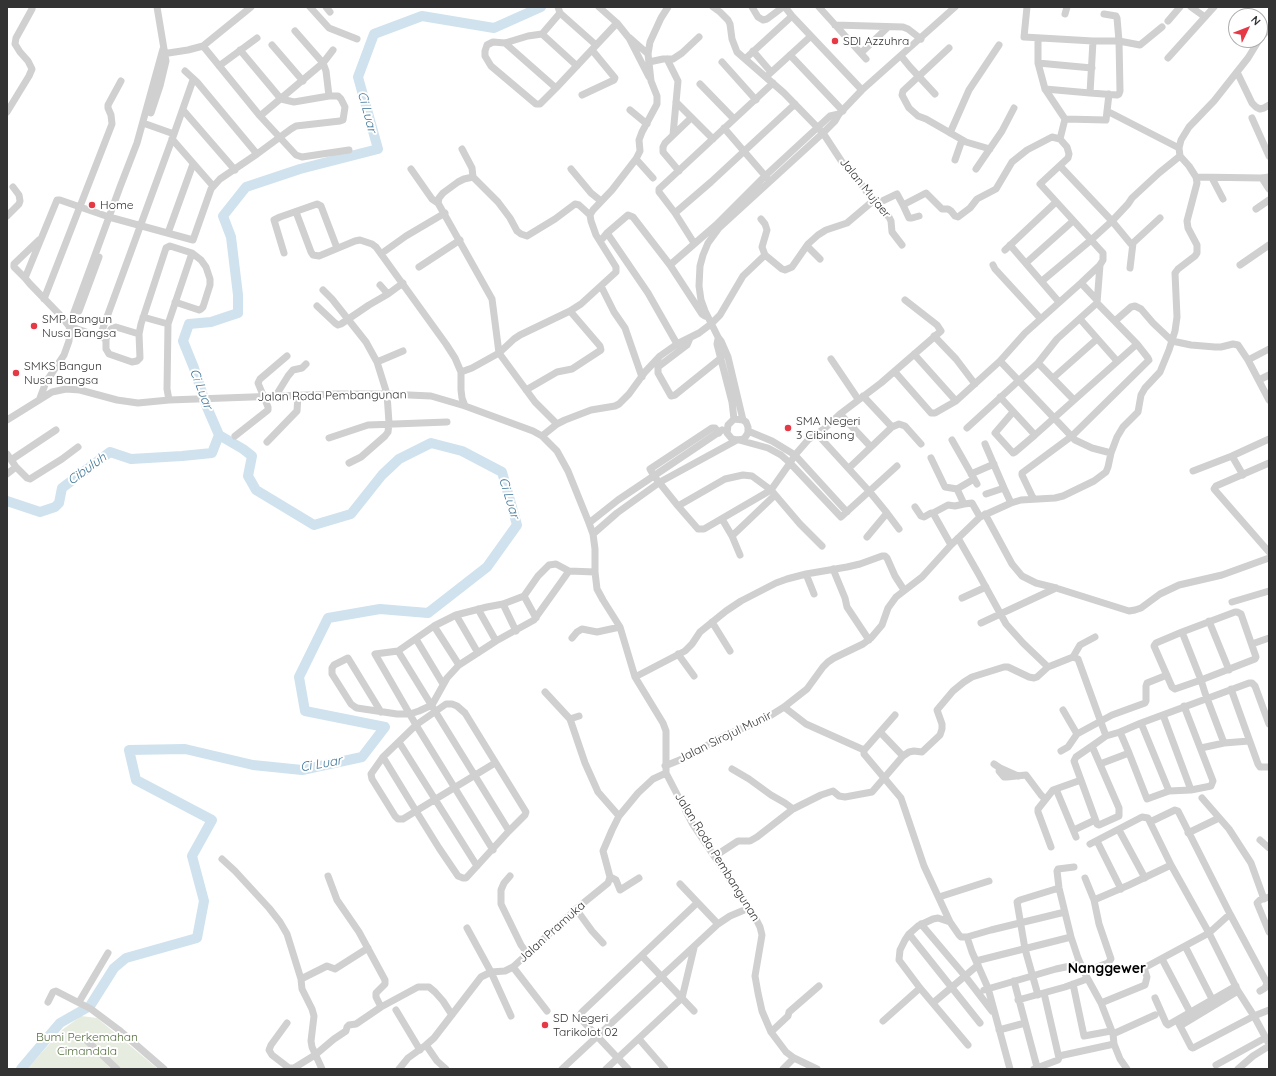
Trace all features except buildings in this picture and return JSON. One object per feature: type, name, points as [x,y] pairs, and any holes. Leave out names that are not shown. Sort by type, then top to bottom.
[{"type":"street","points":[[40,398],[43,387],[64,355],[69,341],[71,328],[145,124],[163,52],[157,7]]},
{"type":"street","points":[[163,52],[188,50],[203,46],[251,7]]},
{"type":"street","points":[[310,7],[329,28],[356,39]]},
{"type":"street","points":[[599,7],[629,38],[648,54]]},
{"type":"street","points":[[651,81],[648,54],[650,42],[668,7]]},
{"type":"street","points":[[713,7],[728,20],[737,52],[745,59],[769,74]]},
{"type":"street","points":[[752,7],[758,17],[763,20],[767,19],[784,7],[862,90]]},
{"type":"street","points":[[819,7],[866,59]]},
{"type":"street","points":[[768,178],[823,134],[862,90],[921,39],[955,7]]},
{"type":"street","points":[[1026,7],[1024,37],[1140,44],[1162,27]]},
{"type":"street","points":[[1168,21],[1180,7]]},
{"type":"street","points":[[1191,7],[1205,18]]},
{"type":"street","points":[[1168,58],[1214,7]]},
{"type":"street","points":[[7,112],[32,69],[15,44],[16,38],[32,10]]},
{"type":"street","points":[[582,95],[614,80],[615,78],[594,47],[559,10],[542,34],[528,36],[505,43],[493,42],[486,48],[485,56],[491,66],[536,104],[540,104],[594,47],[617,24]]},
{"type":"street","points":[[1045,89],[1117,95],[1120,91],[1117,17],[1104,14]]},
{"type":"street","points":[[745,59],[792,16]]},
{"type":"street","points":[[835,25],[903,27],[921,39]]},
{"type":"street","points":[[861,53],[888,27]]},
{"type":"street","points":[[294,31],[323,63],[326,71],[329,96]]},
{"type":"street","points":[[542,34],[577,66]]},
{"type":"street","points":[[769,74],[811,36]]},
{"type":"street","points":[[649,62],[663,59],[671,60],[677,57],[699,37]]},
{"type":"street","points":[[219,66],[257,38]]},
{"type":"street","points":[[590,215],[636,159],[640,152],[639,140],[642,132],[657,104],[657,96],[651,81],[629,38]]},
{"type":"street","points":[[1038,38],[1038,63],[1045,89],[1065,119],[1060,139]]},
{"type":"street","points":[[1090,93],[1093,41]]},
{"type":"street","points":[[505,43],[556,88]]},
{"type":"street","points":[[272,45],[303,81]]},
{"type":"street","points":[[950,133],[969,90],[999,45]]},
{"type":"street","points":[[203,46],[260,116],[296,156],[299,157],[349,150]]},
{"type":"street","points":[[949,48],[903,91],[902,95],[910,108],[918,116],[962,140],[990,149]]},
{"type":"street","points":[[1042,281],[1112,221],[1132,198],[1179,152],[1181,140],[1185,133],[1214,101],[1248,58],[1254,48]]},
{"type":"street","points":[[25,278],[57,200],[111,218],[193,240],[213,186],[220,179],[258,154],[296,126],[342,120],[345,107],[344,103],[338,96],[329,96],[294,102],[281,99],[240,50]]},
{"type":"street","points":[[260,116],[323,63],[333,50]]},
{"type":"street","points":[[752,51],[769,74]]},
{"type":"street","points":[[790,55],[841,113]]},
{"type":"street","points":[[901,56],[935,94]]},
{"type":"street","points":[[667,59],[678,81],[673,135]]},
{"type":"street","points":[[722,62],[756,100]]},
{"type":"street","points":[[1038,63],[1092,68]]},
{"type":"street","points":[[185,71],[193,80],[197,82],[258,154]]},
{"type":"street","points":[[1237,72],[1252,103],[1260,109],[1269,105]]},
{"type":"street","name":"Jalan Mujaer","points":[[769,74],[773,83],[797,105],[818,128],[842,162],[889,217],[892,232],[902,245]]},
{"type":"street","points":[[175,302],[199,310],[204,304],[210,285],[210,279],[201,260],[192,253],[170,246],[166,248],[143,317],[139,334],[140,360],[132,362],[109,354],[103,337],[193,80]]},
{"type":"street","points":[[44,299],[112,124],[108,105],[121,81]]},
{"type":"street","points":[[694,243],[675,213],[658,191],[773,83]]},
{"type":"street","points":[[700,84],[734,119]]},
{"type":"street","points":[[1065,119],[1106,120],[1109,94]]},
{"type":"street","points":[[676,102],[690,118],[713,139]]},
{"type":"street","points":[[675,213],[797,105]]},
{"type":"street","points":[[976,169],[1002,131],[1014,108]]},
{"type":"street","points":[[183,110],[235,170]]},
{"type":"street","points":[[630,110],[647,124]]},
{"type":"street","points":[[1107,111],[1179,152],[1190,166],[1196,177],[1265,178],[1269,189]]},
{"type":"street","points":[[670,265],[694,243],[717,226],[830,116],[841,113]]},
{"type":"street","points":[[679,171],[663,149],[664,145],[690,118]]},
{"type":"street","points":[[1252,118],[1269,156]]},
{"type":"street","points":[[145,124],[173,137],[193,164],[213,186]]},
{"type":"street","points":[[724,128],[768,178]]},
{"type":"street","points":[[895,372],[932,413],[935,413],[956,401],[1000,361],[1040,318],[1100,265],[1103,260],[1104,253],[1040,184],[1068,158],[1069,154],[1067,147],[1060,139],[1052,137],[1027,150],[1012,162],[996,189],[977,199],[970,208],[958,217],[948,209],[942,209],[926,193],[903,205]]},
{"type":"street","points":[[955,160],[962,140]]},
{"type":"street","points":[[461,372],[472,368],[499,353],[520,335],[570,311],[602,286],[617,269],[596,236],[590,215],[580,205],[575,204],[555,219],[527,236],[517,231],[510,218],[498,202],[486,188],[473,177],[472,168],[462,149]]},
{"type":"street","points":[[636,159],[653,178]]},
{"type":"street","points":[[168,233],[193,164]]},
{"type":"street","points":[[1060,166],[1132,244]]},
{"type":"street","points":[[411,169],[432,199],[438,203],[445,213],[492,299],[499,353],[535,402],[557,424]]},
{"type":"street","points":[[571,169],[591,193],[601,201]]},
{"type":"street","points":[[438,203],[439,198],[443,193],[458,182],[473,177]]},
{"type":"street","name":"Jalan Sirojul Munir","points":[[665,766],[682,759],[726,735],[765,719],[807,689],[828,662],[869,640],[882,625],[891,603],[904,590],[922,577],[958,538],[983,516],[1021,500],[1063,496],[1094,482],[1106,472],[1111,453],[1120,430],[1138,412],[1141,395],[1145,388],[1160,372],[1172,341],[1175,331],[1176,317],[1175,273],[1195,256],[1198,249],[1188,228],[1187,221],[1196,183],[1196,177]]},
{"type":"street","points":[[1212,178],[1223,199]]},
{"type":"street","points":[[7,216],[19,204],[20,201],[19,196],[13,187]]},
{"type":"street","points":[[761,219],[767,230],[762,247],[765,255],[785,270],[792,267],[807,246],[818,235],[847,223],[875,202],[897,194],[909,218],[919,216]]},
{"type":"street","points":[[1256,209],[1269,200]]},
{"type":"street","points":[[1056,202],[1008,247],[1026,263],[1059,302]]},
{"type":"street","points":[[284,253],[274,220],[317,204],[320,205],[337,248]]},
{"type":"street","points":[[296,212],[312,253],[316,256],[360,240],[372,244],[380,251],[455,358],[461,372],[462,398],[465,406]]},
{"type":"street","points":[[385,251],[406,236],[445,213]]},
{"type":"street","points":[[678,344],[648,293],[605,235],[630,215],[670,265],[702,314],[710,321]]},
{"type":"street","points":[[1130,268],[1132,244],[1160,218]]},
{"type":"street","points":[[1026,263],[1073,221]]},
{"type":"street","points":[[590,523],[618,500],[719,433],[734,419],[735,401],[728,357],[701,300],[699,286],[699,271],[703,255],[717,226]]},
{"type":"street","points":[[41,239],[14,264],[14,267],[71,328],[103,337]]},
{"type":"street","points":[[419,267],[460,240]]},
{"type":"street","points":[[1240,265],[1269,245]]},
{"type":"street","points":[[807,246],[820,259]]},
{"type":"street","points":[[169,400],[167,389],[168,324],[192,253]]},
{"type":"street","points":[[542,436],[557,424],[591,410],[615,406],[629,394],[660,356],[690,338],[710,321],[720,315],[743,276],[765,255]]},
{"type":"street","points":[[993,265],[1040,318]]},
{"type":"street","points":[[967,428],[1038,363],[1058,339],[1096,301],[1100,265]]},
{"type":"street","points":[[1033,498],[1022,474],[1072,436],[1148,361],[1148,358],[1137,344],[1081,283]]},
{"type":"street","points":[[317,306],[338,325],[403,284]]},
{"type":"street","points":[[380,285],[388,294]]},
{"type":"street","points":[[602,286],[614,312],[626,328],[642,377]]},
{"type":"street","points":[[323,290],[349,319],[366,342],[377,362],[387,394],[389,423],[386,436],[360,457],[349,463]]},
{"type":"street","points":[[732,536],[773,492],[795,455],[808,440],[895,372],[941,331],[939,327],[905,300]]},
{"type":"street","points":[[1115,321],[1131,307],[1137,306],[1172,341],[1216,348],[1236,344],[1240,347],[1248,360],[1269,399]]},
{"type":"street","points":[[526,390],[557,372],[572,369],[601,350],[600,346],[570,311]]},
{"type":"street","points":[[143,317],[168,324]]},
{"type":"street","points":[[1080,318],[1117,361]]},
{"type":"street","points":[[103,337],[113,327],[118,327],[139,334]]},
{"type":"street","points":[[934,336],[956,359],[975,384]]},
{"type":"street","points":[[593,534],[617,513],[660,482],[746,437],[748,430],[747,424],[743,420],[735,401],[717,344],[718,337]]},
{"type":"street","points":[[690,338],[687,345],[658,367],[658,373],[671,396],[675,395],[721,358]]},
{"type":"street","points":[[1053,378],[1097,339]]},
{"type":"street","points":[[1013,412],[995,432],[1013,453],[1137,344]]},
{"type":"street","points":[[1248,360],[1269,350]]},
{"type":"street","points":[[377,362],[403,351]]},
{"type":"street","points":[[914,354],[956,401]]},
{"type":"street","points":[[235,436],[268,410],[258,385],[258,381],[287,356]]},
{"type":"street","points":[[831,359],[861,398],[892,428]]},
{"type":"street","points":[[1000,361],[1079,443],[1111,453]]},
{"type":"street","points":[[1038,363],[1074,400]]},
{"type":"street","points":[[275,397],[293,370],[302,368],[306,364]]},
{"type":"street","points":[[1259,380],[1269,375]]},
{"type":"street","name":"Jalan Roda Pembangunan","points":[[7,420],[40,398],[52,392],[73,389],[116,400],[143,403],[212,398],[334,394],[387,394],[431,396],[465,406],[533,431],[542,436],[557,451],[568,471],[590,523],[593,534],[595,572],[600,595],[620,627],[635,677],[663,723],[666,731],[666,774],[692,823],[760,927],[762,935],[755,976],[762,1011],[771,1032],[786,1052],[794,1058],[814,1068]]},
{"type":"street","points":[[267,442],[297,411],[298,396]]},
{"type":"street","points":[[1000,397],[1035,435]]},
{"type":"street","points":[[840,414],[871,447]]},
{"type":"street","points":[[734,419],[743,420]]},
{"type":"street","points":[[329,438],[364,426],[389,423],[447,422]]},
{"type":"street","points":[[848,468],[896,425],[902,424],[921,444]]},
{"type":"street","points":[[728,425],[728,435],[732,439],[770,444],[790,463],[840,517],[842,517],[896,466]]},
{"type":"street","points":[[56,430],[9,457],[27,478],[30,479],[78,446]]},
{"type":"street","points":[[748,430],[770,444],[795,455],[846,512]]},
{"type":"street","points":[[817,434],[870,491],[899,529]]},
{"type":"street","points":[[1193,471],[1232,456],[1269,439]]},
{"type":"street","points":[[952,440],[974,479]]},
{"type":"street","points":[[985,444],[1011,503]]},
{"type":"street","points":[[1232,456],[1243,475]]},
{"type":"street","points":[[931,458],[945,487],[957,489],[974,479],[994,464]]},
{"type":"street","points":[[915,507],[921,516],[924,517],[948,505],[955,506],[972,502],[983,516],[1022,576],[1036,583],[1128,611],[1141,608],[1160,594],[1179,586],[1222,575],[1269,557],[1215,490],[1216,486],[1269,463]]},
{"type":"street","points":[[7,474],[16,467]]},
{"type":"street","points":[[678,506],[725,479],[743,475],[752,476],[773,492],[800,524],[822,546]]},
{"type":"street","points":[[654,476],[700,530],[773,492]]},
{"type":"street","points":[[986,494],[1004,488]]},
{"type":"street","points":[[957,489],[964,504]]},
{"type":"street","points":[[867,537],[887,513]]},
{"type":"street","points":[[933,513],[951,545]]},
{"type":"street","points":[[722,519],[732,536],[740,555]]},
{"type":"street","points":[[958,538],[1011,631],[1048,667]]},
{"type":"street","points":[[635,677],[685,650],[692,644],[700,632],[726,611],[756,593],[782,581],[806,574],[860,564],[884,556],[887,558],[895,576],[904,590]]},
{"type":"street","points":[[492,850],[375,654],[398,651],[434,626],[456,615],[503,604],[524,596],[538,576],[549,565],[556,564],[569,571],[595,572]]},
{"type":"street","points":[[832,569],[845,598],[847,607],[869,640]]},
{"type":"street","points":[[495,763],[403,819],[395,816],[371,776],[372,772],[383,757],[434,708],[443,684],[450,674],[459,665],[496,641],[532,622],[569,571]]},
{"type":"street","points":[[806,574],[814,594]]},
{"type":"street","points":[[962,598],[986,587]]},
{"type":"street","points":[[981,623],[1056,588]]},
{"type":"street","points":[[1232,602],[1269,591]]},
{"type":"street","points":[[524,596],[536,618]]},
{"type":"street","points":[[503,604],[516,631]]},
{"type":"street","points":[[478,609],[496,641]]},
{"type":"street","points":[[1103,728],[1120,732],[1141,722],[1184,706],[1204,690],[1229,670],[1256,659],[1241,614],[1234,612],[1155,644],[1155,648],[1172,687],[1175,689],[1204,690],[1230,689],[1252,683],[1265,702],[1269,724]]},
{"type":"street","points":[[456,615],[478,653]]},
{"type":"street","points":[[1210,621],[1229,670]]},
{"type":"street","points":[[712,622],[730,651]]},
{"type":"street","points":[[434,626],[459,665]]},
{"type":"street","points":[[572,638],[582,629],[597,632],[620,627]]},
{"type":"street","points":[[1182,632],[1224,743]]},
{"type":"street","points":[[714,856],[738,841],[750,841],[793,808],[829,792],[845,797],[870,793],[903,756],[909,752],[922,752],[940,735],[942,724],[937,710],[964,682],[980,674],[1004,666],[1010,667],[1029,677],[1037,677],[1048,667],[1073,657],[1080,645],[1094,637]]},
{"type":"street","points":[[1252,644],[1269,638]]},
{"type":"street","points":[[416,639],[443,684]]},
{"type":"street","points":[[398,651],[509,831]]},
{"type":"street","points":[[678,654],[694,676]]},
{"type":"street","points":[[1073,657],[1078,659],[1103,728]]},
{"type":"street","points":[[381,712],[348,658],[334,665],[332,668],[332,674],[353,706],[357,708],[381,712],[397,714],[410,714],[446,704],[452,704],[465,712],[526,812],[525,815],[466,878],[458,876],[383,757]]},
{"type":"street","points":[[1061,751],[1068,747],[1076,734],[1103,728],[1145,703],[1147,683],[1167,675]]},
{"type":"street","points":[[1230,689],[1259,766],[1269,767]]},
{"type":"street","points":[[545,692],[570,719],[579,747],[595,785],[603,798],[620,816]]},
{"type":"street","points":[[784,706],[806,724],[864,750]]},
{"type":"street","points":[[1120,732],[1147,799],[1168,791],[1191,790],[1211,786],[1213,783],[1184,706]]},
{"type":"street","points":[[1063,710],[1076,734]]},
{"type":"street","points":[[864,750],[895,715]]},
{"type":"street","points":[[1163,715],[1191,790]]},
{"type":"street","points":[[570,719],[579,716]]},
{"type":"street","points":[[1141,722],[1168,791]]},
{"type":"street","points":[[1092,746],[1119,808],[1119,816],[1101,825],[1097,824],[1074,760],[1092,746],[1103,728]]},
{"type":"street","points":[[880,732],[903,756]]},
{"type":"street","points":[[1201,748],[1224,743],[1249,741]]},
{"type":"street","points":[[399,742],[477,866]]},
{"type":"street","points":[[864,750],[864,754],[904,803],[917,849],[924,866],[950,922],[961,937],[967,938],[991,930],[1065,912]]},
{"type":"street","points":[[1100,764],[1129,753]]},
{"type":"street","points":[[997,766],[1018,776],[1026,775],[1043,797]]},
{"type":"street","points":[[732,769],[793,808]]},
{"type":"street","points":[[639,878],[620,890],[616,880],[610,877],[603,851],[620,816],[638,793],[653,780],[666,774]]},
{"type":"street","points":[[1051,847],[1038,811],[1043,797],[1056,788],[1080,780]]},
{"type":"street","points":[[1056,788],[1075,834],[1096,820]]},
{"type":"street","points":[[1202,798],[1229,829],[1251,863],[1266,898],[1258,901],[1257,903],[1269,932]]},
{"type":"street","points":[[1150,822],[1176,810],[1179,814],[1267,983],[1265,988],[1260,991]]},
{"type":"street","points":[[1121,889],[1094,843],[1144,817],[1148,818],[1171,865],[1268,1043]]},
{"type":"street","points":[[1188,833],[1219,818]]},
{"type":"street","points":[[1119,830],[1145,878]]},
{"type":"street","points":[[1260,840],[1269,848]]},
{"type":"street","points":[[222,859],[269,908],[287,934],[301,979],[302,989],[314,1016],[311,1041],[315,1055],[322,1069]]},
{"type":"street","points":[[1094,900],[1171,865]]},
{"type":"street","points":[[1074,867],[1057,870],[1059,888],[1071,937],[1080,964],[1101,1003],[1112,1033],[1114,1044],[1127,1069]]},
{"type":"street","points":[[328,876],[337,900],[354,924],[385,980],[385,984],[376,993],[376,997],[381,1007]]},
{"type":"street","points":[[510,876],[504,883],[501,890],[501,904],[517,938],[527,953]]},
{"type":"street","name":"Jalan Pramuka","points":[[399,1069],[408,1058],[426,1046],[434,1038],[481,977],[491,972],[506,971],[513,966],[608,883],[610,877]]},
{"type":"street","points":[[1018,1000],[1073,984],[1111,959],[1099,924],[1094,900],[1085,878]]},
{"type":"street","points":[[938,897],[989,881]]},
{"type":"street","points":[[680,884],[697,904],[718,924]]},
{"type":"street","points":[[1014,981],[1036,1068],[1058,1060],[1059,1056],[1041,994],[1033,976],[1025,949],[1017,904],[1018,901],[1059,888]]},
{"type":"street","points":[[628,1069],[580,1015],[697,904]]},
{"type":"street","points":[[562,1069],[718,924],[730,916],[749,908]]},
{"type":"street","points":[[576,910],[603,943]]},
{"type":"street","points":[[1101,1003],[1145,985],[1147,977],[1144,968],[1209,933],[1230,914]]},
{"type":"street","points":[[950,922],[938,918],[921,924],[909,934],[900,950],[899,960],[920,988],[968,1044]]},
{"type":"street","points":[[921,924],[965,976],[995,1015]]},
{"type":"street","points":[[467,928],[491,972],[511,1016]]},
{"type":"street","points":[[909,934],[980,1023]]},
{"type":"street","points":[[933,1003],[965,976],[977,963],[1071,937]]},
{"type":"street","points":[[967,938],[988,988],[1010,1069]]},
{"type":"street","points":[[1185,946],[1212,999]]},
{"type":"street","points":[[606,1069],[682,998],[694,947]]},
{"type":"street","points":[[301,979],[327,966],[335,969],[368,948]]},
{"type":"street","points":[[80,1003],[108,953]]},
{"type":"street","points":[[642,956],[694,1011]]},
{"type":"street","points":[[1162,959],[1190,1012]]},
{"type":"street","points":[[978,993],[988,988],[1080,964]]},
{"type":"street","points":[[513,966],[547,1011]]},
{"type":"street","points":[[1073,984],[1084,1036],[1112,1033],[1155,1015]]},
{"type":"street","points":[[771,1032],[788,1016],[789,1012],[819,986]]},
{"type":"street","points":[[287,1023],[269,1050],[272,1055],[289,1068],[294,1068],[315,1055],[346,1031],[349,1025],[356,1024],[381,1007],[418,987],[429,987],[443,1001],[452,1015]]},
{"type":"street","points":[[883,1021],[920,988]]},
{"type":"street","points":[[1178,1023],[1190,1012],[1212,999],[1237,988]]},
{"type":"street","points":[[1155,998],[1166,1024],[1168,1025],[1178,1023],[1237,988]]},
{"type":"street","points":[[48,1002],[53,992],[56,991],[91,1009],[119,1030],[164,1069]]},
{"type":"street","points":[[396,1010],[420,1050]]},
{"type":"street","points":[[1178,1023],[1191,1047],[1193,1048],[1254,1016],[1269,1010]]},
{"type":"street","points":[[999,1030],[1025,1023]]},
{"type":"street","points":[[85,1038],[118,1069]]},
{"type":"street","points":[[638,1040],[665,1069]]},
{"type":"street","points":[[1216,1065],[1268,1043]]},
{"type":"street","points":[[1238,1069],[1268,1043]]},
{"type":"street","points":[[1059,1056],[1114,1044]]},
{"type":"street","points":[[426,1046],[446,1069]]},
{"type":"street","points":[[783,1069],[794,1058]]},
{"type":"green space","name":"Bumi Perkemahan Cimandala","points":[[81,1016],[97,1018],[158,1069],[27,1069],[62,1030]]},
{"type":"waterway","name":"Ci Luar","points":[[21,1069],[60,1023],[90,1006],[114,968],[126,958],[197,938],[204,901],[192,856],[212,820],[136,780],[129,750],[185,749],[253,765],[302,770],[362,757],[385,727],[305,711],[299,677],[328,618],[380,609],[428,613],[487,567],[517,525],[502,472],[462,451],[431,443],[399,459],[382,475],[351,514],[314,525],[256,490],[248,476],[252,456],[219,435],[206,405],[194,368],[183,341],[189,324],[211,322],[238,313],[238,295],[231,237],[223,216],[246,187],[300,169],[378,149],[358,77],[374,34],[422,16],[494,28],[541,7]]},
{"type":"waterway","name":"Cibuluh","points":[[7,501],[40,512],[55,507],[59,503],[62,488],[110,452],[131,459],[212,453],[219,435]]},
{"type":"place","name":"SDI Azzuhra","points":[[835,41]]},
{"type":"place","name":"Home","points":[[92,205]]},
{"type":"place","name":"SMP Bangun Nusa Bangsa","points":[[34,326]]},
{"type":"place","name":"SMKS Bangun Nusa Bangsa","points":[[16,373]]},
{"type":"place","name":"SMA Negeri 3 Cibinong","points":[[788,428]]},
{"type":"place","name":"SD Negeri Tarikolot 02","points":[[545,1025]]},
{"type":"district","name":"Nanggewer","points":[[1107,969]]}]
